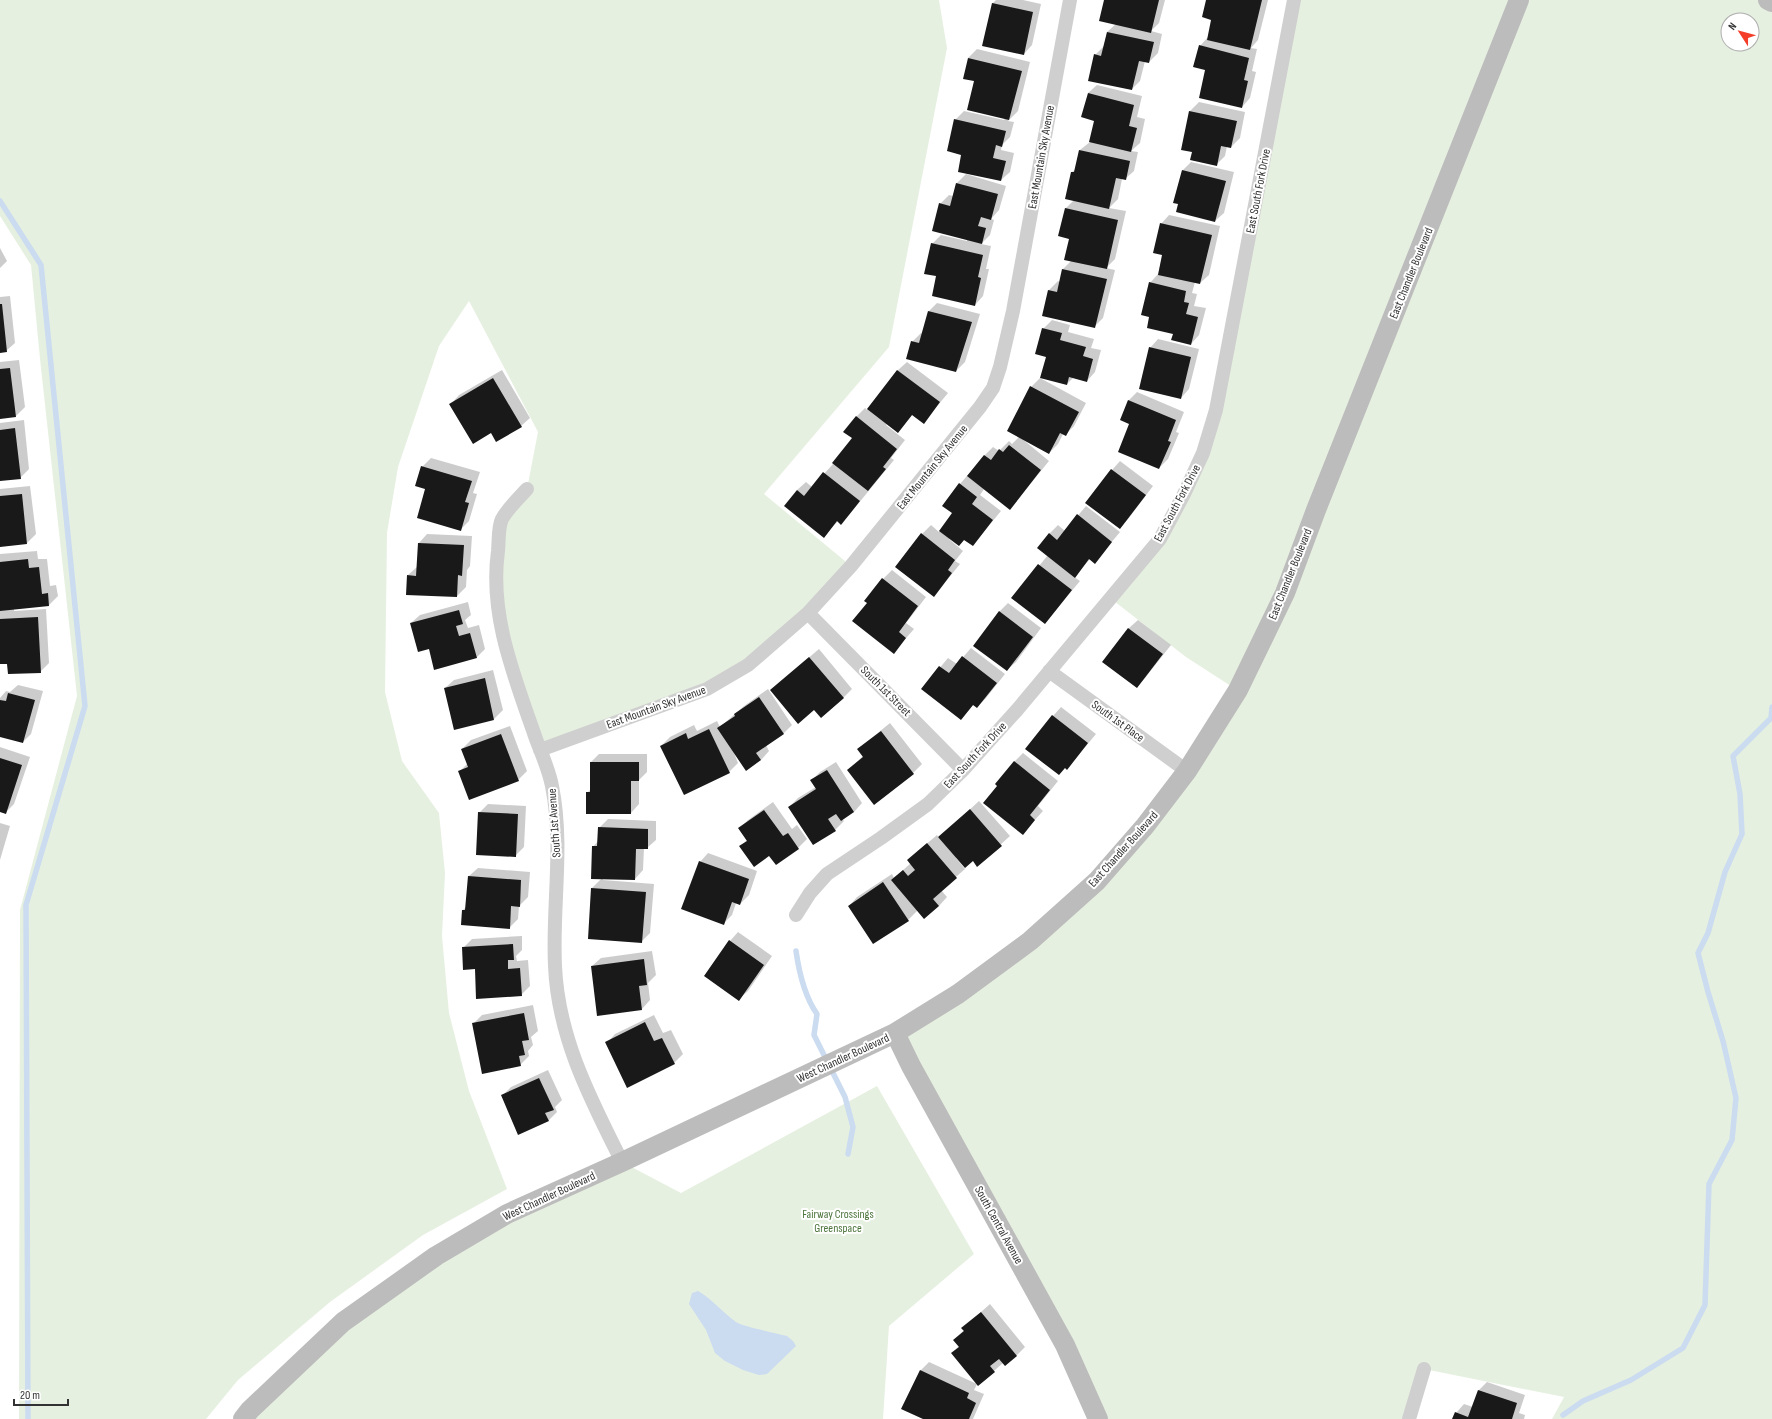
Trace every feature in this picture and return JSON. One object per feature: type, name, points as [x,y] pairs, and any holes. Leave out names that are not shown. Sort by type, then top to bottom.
[{"type":"main road","name":"East Chandler Boulevard","points":[[896,1033],[958,994],[1030,941],[1096,881],[1145,826],[1186,771],[1238,690],[1285,593],[1319,503],[1519,0]]},
{"type":"main road","points":[[1768,0],[1772,2]]},
{"type":"main road","name":"West Chandler Boulevard","points":[[243,1419],[250,1410],[343,1322],[436,1256],[507,1214],[622,1162],[896,1033]]},
{"type":"main road","name":"South Central Avenue","points":[[896,1033],[911,1066],[1065,1345],[1098,1419]]},
{"type":"street","name":"East Mountain Sky Avenue","points":[[540,750],[707,689],[748,665],[808,613],[851,566],[980,407],[993,388],[1000,367],[1013,311],[1070,0]]},
{"type":"street","name":"East South Fork Drive","points":[[796,915],[810,893],[827,874],[928,804],[963,770],[1160,539],[1184,494],[1202,453],[1216,410],[1294,0]]},
{"type":"street","name":"South 1st Avenue","points":[[527,489],[502,520],[495,567],[498,612],[507,655],[552,786],[556,821],[557,876],[554,930],[555,968],[558,999],[566,1035],[574,1061],[587,1091],[622,1162]]},
{"type":"street","name":"South 1st Street","points":[[808,613],[963,770]]},
{"type":"street","name":"South 1st Place","points":[[1049,671],[1186,771]]},
{"type":"street","points":[[1409,1419],[1424,1369]]},
{"type":"green space","points":[[0,0],[939,0],[947,48],[889,347],[764,494],[851,566],[748,665],[540,750],[498,612],[502,520],[527,489],[538,432],[469,301],[439,346],[398,467],[387,533],[385,692],[402,761],[439,813],[445,873],[442,936],[449,1013],[469,1091],[507,1189],[423,1235],[330,1302],[238,1380],[206,1419],[19,1419],[20,910],[77,696],[31,265],[0,216]]},
{"type":"green space","points":[[1294,0],[1768,0],[1772,2],[1772,1419],[1552,1419],[1564,1397],[1424,1369],[1409,1419],[1098,1419],[895,1033],[1097,881],[1237,690],[1186,657],[1110,598],[1160,539],[1203,453]]},
{"type":"green space","name":"Fairway Crossings Greenspace","points":[[877,1086],[974,1254],[889,1326],[883,1419],[243,1419],[436,1256],[622,1162],[681,1193]]},
{"type":"water","points":[[698,1291],[736,1322],[753,1328],[787,1336],[796,1346],[767,1374],[759,1375],[743,1370],[725,1361],[715,1353],[706,1330],[689,1304],[692,1293]]},
{"type":"building","points":[[1104,0],[1159,0],[1151,33],[1099,21]]},
{"type":"building","points":[[1206,0],[1262,0],[1250,50],[1207,40],[1211,20],[1202,17]]},
{"type":"building","points":[[992,3],[1033,12],[1024,55],[982,46]]},
{"type":"building","points":[[1107,32],[1154,42],[1149,63],[1139,61],[1132,90],[1088,81],[1094,54],[1101,56]]},
{"type":"building","points":[[1199,45],[1249,58],[1244,80],[1248,81],[1242,108],[1199,98],[1205,70],[1193,67]]},
{"type":"building","points":[[968,58],[1022,71],[1009,120],[967,110],[974,81],[963,79]]},
{"type":"building","points":[[1088,93],[1134,105],[1129,126],[1137,128],[1131,152],[1089,142],[1094,121],[1081,117]]},
{"type":"building","points":[[1189,111],[1237,121],[1231,148],[1221,146],[1217,166],[1190,160],[1192,152],[1181,150]]},
{"type":"building","points":[[954,119],[1006,131],[1002,147],[996,145],[993,158],[1006,161],[1001,181],[958,172],[961,155],[947,151]]},
{"type":"building","points":[[1079,150],[1130,161],[1126,180],[1116,178],[1109,209],[1065,199],[1071,172],[1074,172]]},
{"type":"building","points":[[1182,170],[1226,181],[1215,222],[1176,212],[1178,204],[1173,203]]},
{"type":"building","points":[[956,183],[998,194],[991,220],[981,217],[978,226],[986,228],[982,244],[932,231],[939,203],[950,206]]},
{"type":"building","points":[[1065,208],[1118,220],[1107,269],[1064,260],[1069,239],[1058,236]]},
{"type":"building","points":[[1160,223],[1212,235],[1200,284],[1158,275],[1162,255],[1153,253]]},
{"type":"building","points":[[931,243],[983,255],[978,277],[981,278],[975,306],[932,296],[936,276],[924,274]]},
{"type":"building","points":[[1062,269],[1107,279],[1095,328],[1042,316],[1048,290],[1057,292]]},
{"type":"building","points":[[1149,282],[1186,291],[1184,302],[1189,303],[1186,314],[1198,317],[1191,345],[1171,340],[1173,334],[1147,328],[1149,317],[1141,315]]},
{"type":"building","points":[[0,304],[2,304],[7,352],[0,353]]},
{"type":"building","points":[[928,311],[972,322],[956,372],[906,359],[911,341],[919,343]]},
{"type":"building","points":[[1042,328],[1062,333],[1060,340],[1086,347],[1083,356],[1093,359],[1087,382],[1069,377],[1067,385],[1040,378],[1046,357],[1035,354]]},
{"type":"building","points":[[1149,347],[1191,357],[1181,399],[1139,389]]},
{"type":"building","points":[[10,368],[16,417],[0,419],[0,369]]},
{"type":"building","points":[[897,370],[940,402],[924,424],[912,415],[898,433],[867,409]]},
{"type":"building","points":[[493,378],[522,427],[496,442],[491,433],[473,444],[449,404]]},
{"type":"building","points":[[1030,386],[1079,412],[1066,436],[1060,433],[1049,454],[1007,431]]},
{"type":"building","points":[[1128,400],[1176,420],[1168,441],[1171,442],[1159,469],[1118,452],[1129,424],[1120,420]]},
{"type":"building","points":[[856,416],[897,449],[883,467],[886,469],[868,491],[832,463],[852,438],[843,432]]},
{"type":"building","points":[[15,428],[21,479],[0,481],[0,430]]},
{"type":"building","points":[[1009,445],[1041,470],[1010,510],[967,476],[984,455],[991,460],[999,449],[1003,452]]},
{"type":"building","points":[[421,466],[472,481],[465,502],[469,503],[461,531],[417,518],[425,489],[415,486]]},
{"type":"building","points":[[1111,469],[1146,495],[1120,529],[1085,503]]},
{"type":"building","points":[[823,472],[860,501],[841,525],[837,521],[824,538],[784,506],[797,490],[804,496]]},
{"type":"building","points":[[959,483],[977,497],[972,504],[993,520],[973,546],[964,540],[959,546],[939,531],[952,513],[942,506]]},
{"type":"building","points":[[22,494],[27,544],[0,547],[0,496]]},
{"type":"building","points":[[1077,514],[1112,542],[1095,564],[1089,559],[1075,578],[1037,548],[1049,533],[1057,540]]},
{"type":"building","points":[[921,533],[955,560],[948,570],[952,573],[934,597],[895,567]]},
{"type":"building","points":[[418,543],[464,545],[462,576],[458,575],[457,597],[406,595],[407,575],[416,576]]},
{"type":"building","points":[[28,559],[29,568],[39,567],[42,594],[48,593],[49,606],[0,611],[0,562]]},
{"type":"building","points":[[1038,564],[1072,590],[1045,624],[1011,598]]},
{"type":"building","points":[[882,578],[918,606],[899,632],[906,638],[894,654],[852,621],[867,603],[864,601]]},
{"type":"building","points":[[459,610],[463,624],[456,626],[459,636],[470,633],[477,658],[434,670],[429,649],[418,652],[410,623]]},
{"type":"building","points":[[999,611],[1033,637],[1007,671],[973,646]]},
{"type":"building","points":[[38,617],[41,673],[8,674],[7,664],[0,664],[0,619]]},
{"type":"building","points":[[1128,628],[1163,654],[1137,688],[1102,662]]},
{"type":"building","points":[[962,656],[997,683],[977,708],[973,705],[961,720],[921,689],[939,666],[949,673]]},
{"type":"building","points":[[809,657],[844,698],[821,718],[814,710],[798,724],[770,690]]},
{"type":"building","points":[[485,678],[494,720],[454,730],[444,688]]},
{"type":"building","points":[[8,693],[35,700],[23,743],[0,737],[0,700],[6,701]]},
{"type":"building","points":[[759,697],[784,734],[756,753],[761,760],[746,771],[717,728]]},
{"type":"building","points":[[1052,715],[1088,743],[1067,770],[1065,768],[1059,775],[1025,749]]},
{"type":"building","points":[[709,729],[730,773],[684,795],[660,746],[686,733],[688,739]]},
{"type":"building","points":[[881,731],[914,774],[874,805],[847,770],[863,757],[857,749]]},
{"type":"building","points":[[501,734],[519,781],[469,800],[458,771],[468,767],[461,749]]},
{"type":"building","points":[[0,758],[22,765],[6,814],[0,812]]},
{"type":"building","points":[[1014,761],[1050,790],[1030,815],[1035,820],[1023,835],[983,803],[997,786],[995,784]]},
{"type":"building","points":[[590,762],[639,762],[639,781],[631,781],[631,814],[586,814],[586,792],[590,792]]},
{"type":"building","points":[[827,770],[854,812],[841,821],[836,814],[828,819],[836,831],[813,845],[788,807],[816,789],[810,780]]},
{"type":"building","points":[[970,809],[1002,846],[977,867],[973,861],[965,868],[938,837]]},
{"type":"building","points":[[764,810],[783,836],[788,833],[799,849],[776,865],[769,856],[754,867],[739,846],[747,841],[738,828]]},
{"type":"building","points":[[478,812],[518,814],[516,857],[476,855]]},
{"type":"building","points":[[598,827],[648,829],[648,849],[636,849],[635,880],[591,879],[592,846],[597,846]]},
{"type":"building","points":[[927,843],[957,878],[933,899],[939,906],[924,919],[891,880],[903,870],[908,876],[915,870],[907,860]]},
{"type":"building","points":[[699,861],[749,879],[740,905],[732,902],[724,925],[681,909]]},
{"type":"building","points":[[468,876],[521,880],[520,907],[511,906],[510,929],[461,925],[462,910],[465,910]]},
{"type":"building","points":[[883,882],[909,921],[873,944],[848,906]]},
{"type":"building","points":[[591,888],[646,892],[642,943],[588,939]]},
{"type":"building","points":[[729,940],[764,965],[739,1001],[704,976]]},
{"type":"building","points":[[513,944],[514,960],[508,960],[508,969],[520,968],[522,996],[476,999],[475,969],[463,970],[462,947]]},
{"type":"building","points":[[644,959],[647,985],[639,986],[642,1010],[597,1016],[591,966]]},
{"type":"building","points":[[524,1013],[529,1040],[522,1041],[525,1055],[519,1056],[521,1066],[482,1074],[472,1023]]},
{"type":"building","points":[[645,1022],[654,1041],[662,1038],[675,1064],[627,1088],[605,1042]]},
{"type":"building","points":[[539,1078],[554,1110],[545,1113],[549,1121],[518,1135],[501,1095]]},
{"type":"building","points":[[981,1312],[1017,1356],[1005,1366],[999,1359],[990,1366],[995,1372],[978,1386],[951,1353],[959,1347],[953,1340],[964,1331],[961,1328]]},
{"type":"building","points":[[920,1370],[969,1393],[967,1398],[976,1403],[969,1419],[923,1419],[901,1409]]},
{"type":"building","points":[[1478,1390],[1517,1403],[1512,1419],[1452,1419],[1455,1412],[1468,1417]]},
{"type":"waterway","points":[[0,201],[41,265],[85,706],[26,905],[28,1419]]},
{"type":"waterway","points":[[1563,1415],[1583,1401],[1631,1380],[1683,1348],[1705,1305],[1709,1184],[1732,1140],[1736,1098],[1723,1041],[1698,953],[1708,933],[1725,872],[1742,834],[1740,794],[1733,756],[1771,718],[1772,707]]},
{"type":"waterway","points":[[796,951],[803,984],[809,1000],[817,1014],[814,1035],[845,1097],[853,1127],[848,1154]]}]
